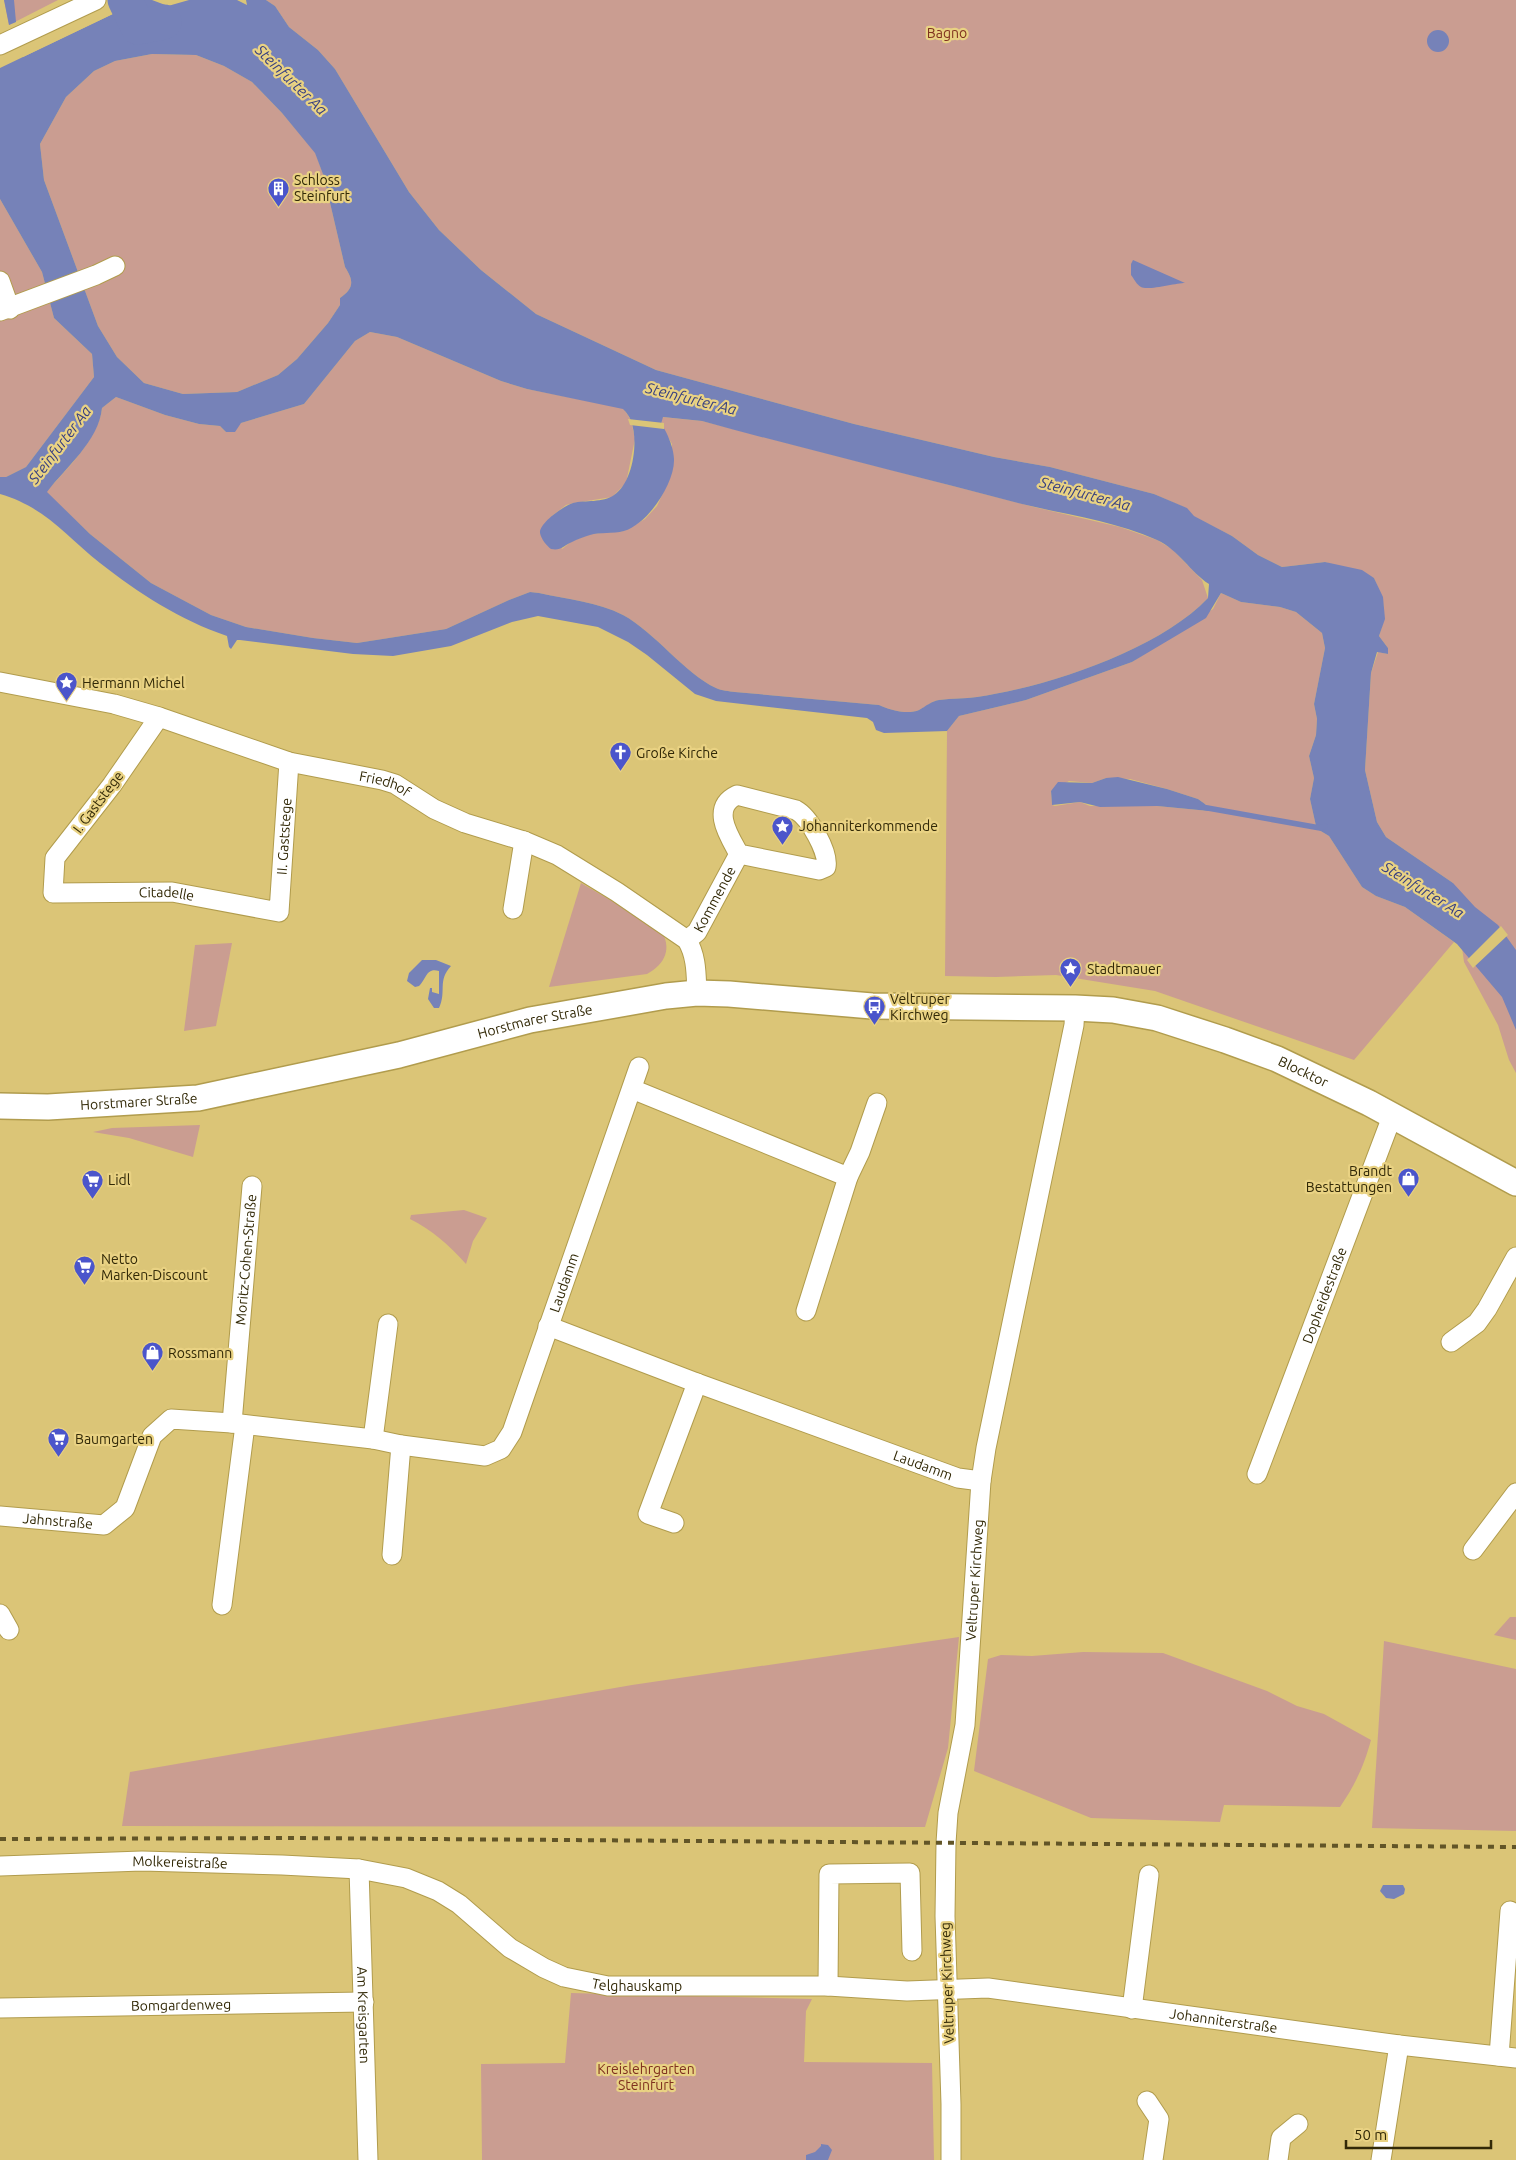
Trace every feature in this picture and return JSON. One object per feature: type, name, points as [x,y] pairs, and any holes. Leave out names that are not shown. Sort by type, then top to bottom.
[{"type":"main road","name":"Horstmarer Straße","points":[[0,1106],[48,1107],[198,1098],[399,1056],[530,1020],[666,996],[729,994],[872,1006],[1075,1008]]},
{"type":"main road","name":"Blocktor","points":[[1075,1008],[1113,1010],[1157,1018],[1226,1040],[1302,1070],[1395,1116],[1516,1183]]},
{"type":"street","points":[[0,46],[96,0]]},
{"type":"street","points":[[0,281],[5,310],[115,266]]},
{"type":"street","name":"Friedhof","points":[[0,682],[114,704],[159,717],[289,762],[395,784],[434,809],[465,823],[557,855],[617,892],[687,940]]},
{"type":"street","name":"I. Gaststege","points":[[53,893],[55,858],[112,785],[159,717]]},
{"type":"street","name":"II. Gaststege","points":[[279,912],[289,762]]},
{"type":"street","points":[[737,795],[796,810],[802,814],[812,826],[827,863],[826,867],[819,870],[739,854],[722,815],[726,805],[737,795]]},
{"type":"street","points":[[513,909],[524,842]]},
{"type":"street","name":"Kommende","points":[[687,940],[697,932],[739,854]]},
{"type":"street","name":"Citadelle","points":[[53,893],[172,892],[279,912]]},
{"type":"street","points":[[687,940],[692,949],[696,965],[697,994]]},
{"type":"street","name":"Veltruper Kirchweg","points":[[951,2160],[945,1916],[948,1813],[965,1726],[981,1481],[986,1448],[1074,1025],[1075,1008]]},
{"type":"street","name":"Laudamm","points":[[640,1067],[548,1326],[697,1383],[958,1478],[981,1481]]},
{"type":"street","points":[[632,1089],[848,1177]]},
{"type":"street","points":[[806,1311],[848,1177],[860,1152],[877,1103]]},
{"type":"street","name":"Dopheidestraße","points":[[1257,1474],[1388,1127],[1395,1116]]},
{"type":"street","name":"Moritz-Cohen-Straße","points":[[222,1605],[239,1424],[252,1186]]},
{"type":"street","points":[[1451,1342],[1477,1323],[1516,1257]]},
{"type":"street","points":[[373,1439],[388,1324]]},
{"type":"street","points":[[239,1424],[373,1439],[401,1445],[486,1456],[501,1449],[512,1432],[548,1326]]},
{"type":"street","points":[[674,1523],[648,1514],[697,1383]]},
{"type":"street","name":"Jahnstraße","points":[[0,1516],[104,1525],[125,1508],[152,1436],[171,1419],[239,1424]]},
{"type":"street","points":[[392,1555],[401,1445]]},
{"type":"street","points":[[1473,1550],[1516,1493]]},
{"type":"street","name":"Molkereistraße","points":[[0,1866],[142,1861],[359,1869]]},
{"type":"street","name":"Telghauskamp","points":[[359,1869],[406,1878],[438,1891],[459,1904],[510,1948],[544,1968],[564,1977],[588,1983],[608,1986],[828,1986],[907,1991],[946,1988]]},
{"type":"street","name":"Am Kreisgarten","points":[[359,1869],[368,2160]]},
{"type":"street","points":[[828,1986],[829,1874],[910,1873],[912,1952]]},
{"type":"street","points":[[1132,2009],[1149,1874]]},
{"type":"street","name":"Johanniterstraße","points":[[946,1988],[988,1988],[1399,2045],[1508,2057],[1510,1911]]},
{"type":"street","name":"Bomgardenweg","points":[[0,2008],[364,2002]]},
{"type":"street","points":[[1381,2160],[1399,2045]]},
{"type":"street","points":[[1147,2102],[1159,2119],[1153,2160]]},
{"type":"street","points":[[1278,2160],[1281,2138],[1298,2124]]},
{"type":"green space","points":[[4,0],[58,0],[9,25]]},
{"type":"green space","name":"Bagno","points":[[266,0],[1516,0],[1516,1073],[1509,1060],[1498,1025],[1464,962],[1453,883],[1386,837],[1377,822],[1365,770],[1371,673],[1378,652],[1388,654],[1388,648],[1379,636],[1382,628],[1384,607],[1374,578],[1325,562],[1282,567],[1258,555],[1232,536],[1193,516],[1186,508],[1154,494],[1050,467],[994,457],[854,424],[656,370],[536,314],[481,270],[439,230],[409,192],[335,69],[318,50],[289,27],[275,6]]},
{"type":"green space","points":[[152,54],[196,55],[224,66],[252,82],[282,113],[315,152],[324,177],[345,267],[350,276],[350,287],[340,298],[340,305],[328,323],[297,359],[278,375],[237,392],[183,394],[144,383],[117,357],[98,326],[44,180],[40,144],[66,97],[94,71],[115,61]]},
{"type":"green space","points":[[0,199],[42,272],[54,318],[92,354],[94,377],[26,467],[6,477],[0,477]]},
{"type":"green space","points":[[370,332],[397,337],[501,381],[527,389],[623,408],[631,420],[635,439],[626,483],[612,497],[566,505],[552,516],[562,549],[572,541],[591,534],[624,531],[645,519],[657,506],[669,480],[672,444],[660,424],[662,417],[702,421],[1034,507],[1120,527],[1157,540],[1172,549],[1202,580],[1208,598],[1187,617],[1132,650],[1068,675],[1005,692],[977,697],[939,700],[919,710],[904,712],[879,705],[718,689],[693,673],[647,632],[623,615],[593,604],[539,593],[530,592],[509,600],[446,629],[357,643],[246,627],[211,615],[151,583],[90,534],[46,492],[72,464],[88,442],[100,419],[102,408],[116,397],[165,415],[199,424],[220,426],[226,432],[241,423],[304,404],[355,341]]},
{"type":"green space","points":[[1221,593],[1241,602],[1280,607],[1296,612],[1322,633],[1325,648],[1314,704],[1317,719],[1316,735],[1309,756],[1314,778],[1310,799],[1316,826],[1329,836],[1362,887],[1376,896],[1405,907],[1454,942],[1354,1060],[1155,991],[1056,975],[945,976],[947,731],[959,716],[1026,700],[1132,662],[1213,609]],"holes":[[[1106,778],[1130,779],[1198,799],[1205,804],[1209,811],[1157,806],[1090,806],[1080,802],[1052,805],[1051,791],[1069,781],[1092,783]]]},
{"type":"green space","points":[[581,883],[660,929],[666,943],[665,955],[653,970],[647,974],[549,987]]},
{"type":"green space","points":[[232,943],[216,1026],[184,1031],[195,945]]},
{"type":"green space","points":[[200,1125],[193,1157],[129,1138],[93,1132],[112,1128]]},
{"type":"green space","points":[[464,1210],[487,1218],[473,1241],[466,1264],[440,1238],[410,1219],[411,1215]]},
{"type":"green space","points":[[1510,1617],[1516,1617],[1516,1640],[1494,1635]]},
{"type":"green space","points":[[959,1637],[948,1748],[925,1827],[122,1826],[130,1772],[632,1685]]},
{"type":"green space","points":[[1384,1641],[1516,1669],[1516,1831],[1372,1828]]},
{"type":"green space","points":[[1083,1652],[1163,1653],[1267,1691],[1297,1706],[1324,1714],[1371,1740],[1355,1783],[1340,1807],[1224,1805],[1220,1822],[1091,1818],[974,1771],[988,1659],[1001,1655],[1032,1656]]},
{"type":"green space","name":"Kreislehrgarten Steinfurt","points":[[571,1993],[812,1999],[806,2011],[804,2062],[932,2063],[934,2160],[482,2160],[481,2064],[565,2063]]},
{"type":"water","points":[[4,0],[14,0],[16,22],[9,25]]},
{"type":"water","points":[[142,0],[152,0],[168,6],[189,0],[237,0],[247,5],[246,0],[266,0],[275,6],[289,27],[318,50],[335,69],[409,192],[439,230],[481,270],[536,314],[656,370],[854,424],[994,457],[1050,467],[1154,494],[1187,508],[1194,516],[1232,536],[1258,555],[1282,567],[1325,562],[1362,570],[1374,578],[1383,597],[1385,619],[1379,636],[1388,648],[1388,654],[1377,652],[1371,673],[1365,770],[1377,822],[1386,837],[1453,883],[1475,907],[1498,925],[1516,950],[1516,1030],[1502,997],[1457,944],[1405,907],[1376,896],[1362,887],[1329,836],[1316,826],[1310,799],[1314,778],[1309,756],[1316,735],[1317,719],[1314,704],[1325,648],[1322,633],[1296,612],[1280,607],[1241,602],[1221,593],[1206,618],[1132,662],[1026,700],[959,716],[947,731],[884,733],[876,730],[873,722],[867,718],[716,701],[695,694],[647,655],[628,642],[598,627],[538,616],[512,622],[451,646],[393,656],[353,654],[240,640],[237,640],[231,649],[227,636],[176,614],[144,595],[100,563],[42,514],[30,506],[0,494],[0,477],[6,477],[26,467],[94,377],[92,354],[54,318],[42,272],[0,199],[0,68]],"holes":[[[152,54],[196,55],[224,66],[252,82],[282,113],[315,153],[324,177],[345,267],[350,276],[350,287],[340,298],[340,305],[328,323],[297,359],[278,375],[237,392],[183,394],[144,383],[117,357],[98,326],[44,180],[40,144],[66,97],[94,71],[115,61]],[[370,332],[397,337],[501,381],[527,389],[623,409],[629,416],[633,429],[634,450],[633,461],[626,481],[621,489],[610,498],[573,503],[558,511],[548,520],[543,525],[540,533],[544,542],[551,549],[560,549],[590,535],[624,531],[633,527],[651,511],[665,490],[673,469],[673,450],[661,424],[663,417],[702,421],[1141,533],[1172,549],[1209,584],[1208,598],[1187,617],[1161,634],[1132,650],[1100,663],[1036,685],[977,697],[939,700],[919,710],[904,712],[879,705],[718,689],[693,673],[647,632],[623,615],[593,604],[539,593],[530,592],[509,600],[446,629],[357,643],[246,627],[211,615],[151,583],[90,534],[47,492],[88,443],[100,420],[102,408],[116,397],[165,415],[199,424],[220,426],[226,432],[235,432],[241,423],[304,404],[355,341]]]},
{"type":"water","points":[[1438,30],[1446,33],[1449,41],[1446,49],[1438,52],[1430,49],[1427,41],[1430,33]]},
{"type":"water","points":[[1133,260],[1185,283],[1149,288],[1141,287],[1131,275]]},
{"type":"water","points":[[1118,777],[1198,799],[1205,804],[1209,811],[1157,806],[1100,807],[1080,802],[1052,805],[1051,791],[1058,782],[1092,783],[1106,778]]},
{"type":"water","points":[[422,960],[436,960],[451,966],[444,976],[439,1008],[434,1008],[428,999],[430,988],[432,988],[432,992],[439,994],[439,971],[429,972],[419,986],[415,987],[407,981],[409,973]]},
{"type":"water","points":[[1383,1885],[1403,1885],[1405,1889],[1404,1894],[1394,1899],[1386,1898],[1380,1891]]},
{"type":"water","points":[[821,2144],[828,2145],[832,2150],[828,2160],[806,2160],[806,2155],[815,2152]]},
{"type":"pier","points":[[136,0],[142,0],[23,57],[22,54]]},
{"type":"pier","points":[[628,419],[664,423],[664,429],[630,425]]},
{"type":"pier","points":[[1501,926],[1508,935],[1473,968],[1467,960]]},
{"type":"waterway","name":"Steinfurter Aa","points":[[125,0],[138,27],[164,22]]},
{"type":"waterway","points":[[1202,807],[1320,828],[1325,826]]},
{"type":"railway","points":[[0,1839],[293,1838],[1516,1847]]},
{"type":"place","name":"Schloss Steinfurt","points":[[278,207]]},
{"type":"place","name":"Hermann Michel","points":[[66,702]]},
{"type":"place","name":"Große Kirche","points":[[620,772]]},
{"type":"place","name":"Johanniterkommende","points":[[783,845]]},
{"type":"place","name":"Stadtmauer","points":[[1071,988]]},
{"type":"place","name":"Veltruper Kirchweg","points":[[874,1026]]},
{"type":"place","name":"Brandt Bestattungen","points":[[1408,1198]]},
{"type":"place","name":"Lidl","points":[[92,1199]]},
{"type":"place","name":"Netto Marken-Discount","points":[[85,1286]]},
{"type":"place","name":"Rossmann","points":[[152,1372]]},
{"type":"place","name":"Baumgarten","points":[[59,1458]]}]
